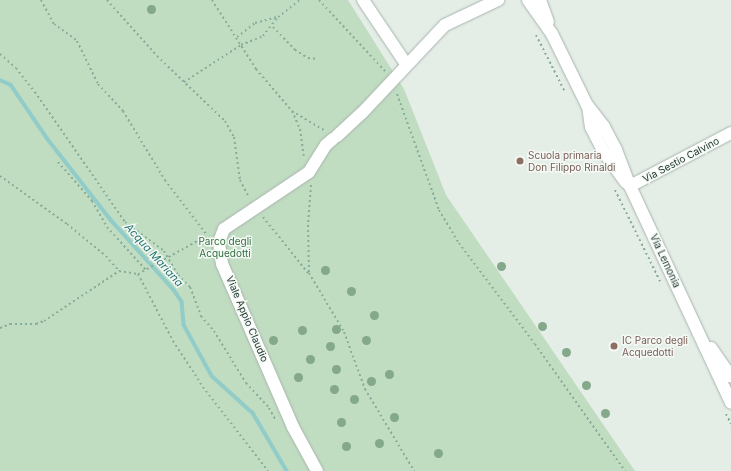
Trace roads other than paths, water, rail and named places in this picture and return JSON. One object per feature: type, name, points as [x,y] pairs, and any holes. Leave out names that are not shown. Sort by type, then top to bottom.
[{"type":"street","points":[[363,0],[406,64],[445,25],[498,0]]},
{"type":"street","name":"Via Lemonia","points":[[528,0],[552,34]]},
{"type":"street","name":"Via Lemonia","points":[[540,0],[552,34],[587,105],[591,127],[614,170],[630,186],[731,403]]},
{"type":"street","name":"Viale Appio Claudio","points":[[317,471],[293,427],[222,264],[219,242],[224,229],[309,172],[334,139],[406,64]]},
{"type":"street","name":"Via Sestio Calvino","points":[[630,186],[731,133]]},
{"type":"street","name":"Via Lemonia","points":[[701,336],[731,377]]},
{"type":"waterway","name":"Acqua Mariana","points":[[0,80],[11,85],[47,138],[111,220],[174,290],[182,302],[184,325],[212,376],[253,413],[287,471]]},
{"type":"place","name":"Scuola primaria Don Filippo Rinaldi","points":[[520,161]]},
{"type":"place","name":"IC Parco degli Acquedotti","points":[[614,346]]},
{"type":"park label","name":"Parco degli Acquedotti","points":[[225,246]]}]
